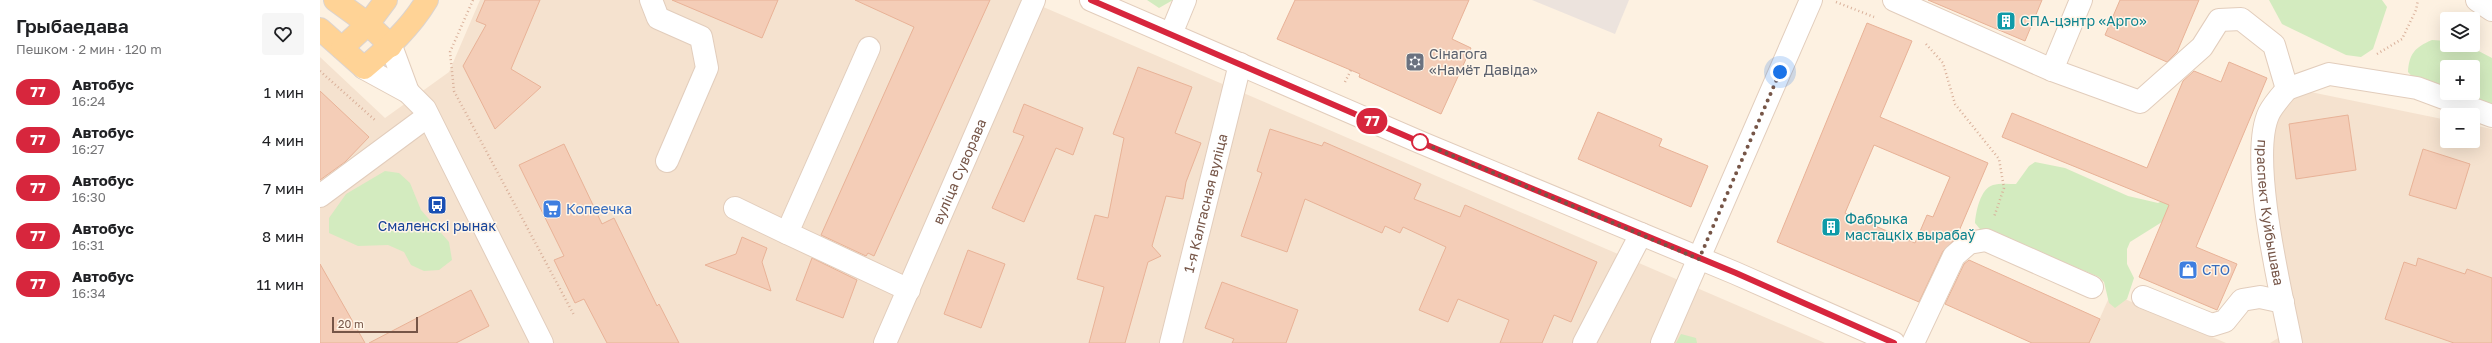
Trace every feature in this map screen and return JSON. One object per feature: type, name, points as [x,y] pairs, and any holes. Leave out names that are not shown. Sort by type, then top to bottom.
[{"type":"main road","points":[[335,0],[368,24],[391,46]]},
{"type":"main road","points":[[342,48],[368,24],[386,0]]},
{"type":"main road","points":[[320,29],[364,68],[391,46],[421,11],[427,0]]},
{"type":"street","points":[[651,0],[658,18],[701,37],[706,68],[667,161]]},
{"type":"street","name":"вуліца Суворава","points":[[885,343],[1034,0]]},
{"type":"street","points":[[1091,0],[1894,343]]},
{"type":"street","points":[[1171,34],[1186,0]]},
{"type":"street","points":[[1662,343],[1811,0]]},
{"type":"street","points":[[1894,0],[2052,70],[2140,102],[2202,47],[2219,20],[2241,19],[2274,46],[2287,89],[2328,74],[2417,88],[2492,116]]},
{"type":"street","points":[[2052,70],[2081,0]]},
{"type":"street","points":[[2478,0],[2492,10]]},
{"type":"street","points":[[391,46],[408,92]]},
{"type":"street","points":[[787,233],[869,48]]},
{"type":"street","name":"1-я Калгасная вуліца","points":[[1171,343],[1240,64]]},
{"type":"street","points":[[364,68],[408,92],[425,109],[542,343]]},
{"type":"street","name":"праспект Куйбышава","points":[[2287,89],[2269,114],[2261,150],[2271,238],[2291,343]]},
{"type":"street","points":[[320,196],[428,116]]},
{"type":"street","points":[[734,208],[909,290]]},
{"type":"street","points":[[1584,343],[1641,234]]},
{"type":"street","points":[[1913,343],[1954,256],[1969,243],[1986,240],[2092,287]]},
{"type":"street","points":[[2143,297],[2212,326],[2225,321],[2242,300],[2260,297],[2283,302]]},
{"type":"path","points":[[473,0],[450,52],[454,91],[574,315]]},
{"type":"path","points":[[1832,0],[1882,20]]},
{"type":"path","points":[[2374,56],[2402,40],[2416,10],[2418,0]]},
{"type":"path","points":[[1922,40],[1943,63],[1955,104],[1999,160],[2004,188],[1986,240]]},
{"type":"path","points":[[1345,83],[1352,68]]},
{"type":"path","points":[[320,71],[382,126]]},
{"type":"shaded area","points":[[480,0],[1027,0],[1825,343],[320,343],[320,57],[385,118],[449,72]]},
{"type":"shaded area","points":[[1532,0],[1629,0],[1615,34]]},
{"type":"shaded area","points":[[2296,89],[2440,119],[2440,148],[2480,148],[2480,126],[2492,129],[2492,343],[2270,343],[2283,335],[2268,122]]},
{"type":"shaded area","points":[[2111,293],[2226,343],[2089,343]]},
{"type":"green space","points":[[1147,0],[1173,0],[1159,8]]},
{"type":"green space","points":[[2269,0],[2382,0],[2387,7],[2373,49],[2361,57],[2346,55],[2282,24]]},
{"type":"green space","points":[[2432,40],[2440,41],[2440,52],[2480,52],[2492,58],[2492,110],[2465,100],[2480,100],[2480,60],[2440,60],[2440,91],[2418,83],[2408,72],[2410,60],[2414,52],[2421,45]]},
{"type":"green space","points":[[2212,133],[2162,222],[2130,242],[2127,249],[2127,264],[2134,278],[2127,299],[2115,308],[2109,303],[2104,282],[2099,277],[2066,263],[1997,242],[1984,234],[1975,223],[1976,213],[1985,191],[1989,187],[1996,184],[2016,184],[2029,166],[2035,162],[2065,168],[2128,196],[2158,203],[2164,200]]},
{"type":"green space","points":[[385,171],[399,173],[410,183],[421,210],[449,242],[452,260],[439,270],[424,271],[411,265],[404,252],[388,245],[358,246],[329,233],[329,218],[346,194]]},
{"type":"green space","points":[[1681,334],[1696,338],[1697,343],[1676,343]]},
{"type":"building","points":[[485,0],[540,0],[511,69],[541,87],[495,129],[463,66],[486,25],[476,21]]},
{"type":"building","points":[[672,0],[778,0],[762,38]]},
{"type":"building","points":[[855,0],[990,0],[874,256],[868,253],[866,256],[821,235],[914,27]]},
{"type":"building","points":[[1295,0],[1469,0],[1452,39],[1471,48],[1441,114],[1359,77],[1360,74],[1277,39]]},
{"type":"building","name":"СПА-цэнтр «Арго»","points":[[1928,0],[2042,0],[2025,41]]},
{"type":"building","points":[[2120,0],[2199,0],[2177,52],[2167,62],[2105,35]]},
{"type":"building","points":[[1867,23],[1912,41],[1880,117],[1988,163],[1956,238],[1943,251],[1919,302],[1777,242]],"holes":[[[1874,145],[1950,177],[1933,217],[1927,215],[1915,243],[1845,213]]]},
{"type":"building","points":[[2229,62],[2267,78],[2196,247],[2237,264],[2217,310],[2139,277],[2169,205],[2002,137],[2012,113],[2147,168],[2183,81],[2194,71],[2221,82]]},
{"type":"building","points":[[1138,67],[1192,87],[1175,133],[1201,143],[1186,182],[1183,199],[1166,196],[1152,246],[1161,256],[1148,262],[1125,343],[1089,343],[1104,287],[1077,279],[1095,215],[1108,218],[1124,138],[1113,134]]},
{"type":"building","points":[[320,91],[369,137],[345,162],[320,180]]},
{"type":"building","points":[[1024,104],[1083,128],[1073,155],[1056,148],[1024,222],[992,208],[1024,136],[1013,132]]},
{"type":"building","points":[[1598,112],[1662,139],[1659,146],[1708,166],[1691,207],[1578,159]]},
{"type":"building","points":[[2348,115],[2356,170],[2296,179],[2289,124]]},
{"type":"building","points":[[1270,129],[1322,146],[1324,142],[1421,184],[1414,199],[1460,217],[1465,205],[1597,262],[1571,322],[1554,315],[1542,343],[1500,343],[1509,320],[1458,299],[1448,322],[1419,310],[1446,247],[1403,227],[1400,233],[1385,226],[1382,233],[1305,199],[1287,252],[1241,236],[1262,173],[1257,171]]},
{"type":"building","points":[[564,144],[602,224],[614,218],[657,306],[659,304],[679,343],[607,343],[584,299],[575,303],[554,260],[564,256],[519,165]]},
{"type":"building","points":[[2423,149],[2470,164],[2456,209],[2409,195]]},
{"type":"building","points":[[742,237],[767,248],[762,262],[771,291],[705,265],[736,254]]},
{"type":"building","points":[[968,250],[1005,264],[981,328],[944,314]]},
{"type":"building","points":[[812,258],[857,280],[843,318],[796,300]]},
{"type":"building","points":[[2418,258],[2465,274],[2467,269],[2492,278],[2492,343],[2454,343],[2385,319],[2404,262],[2416,266]]},
{"type":"building","points":[[1969,260],[2100,319],[2089,343],[2032,343],[1945,304],[1964,264]]},
{"type":"building","points":[[320,264],[365,343],[320,343]]},
{"type":"building","points":[[1222,282],[1298,310],[1286,343],[1232,343],[1234,339],[1205,328]]},
{"type":"building","points":[[471,290],[489,326],[456,343],[369,343]]},
{"type":"bus line","name":"77","points":[[1091,0],[1422,143],[1699,259],[1736,273],[1894,343]]},
{"type":"place","name":"СПА-цэнтр «Арго»","points":[[2006,21]]},
{"type":"place","name":"Сінагога «Намёт Давіда»","points":[[1415,62]]},
{"type":"place","name":"Смаленскі рынак","points":[[437,205]]},
{"type":"place","name":"Копеечка","points":[[552,209]]},
{"type":"place","name":"Фабрыка мастацкіх вырабаў","points":[[1831,227]]},
{"type":"place","name":"СТО","points":[[2188,270]]},
{"type":"route","points":[[1420,142],[1699,259],[1780,72]]}]
